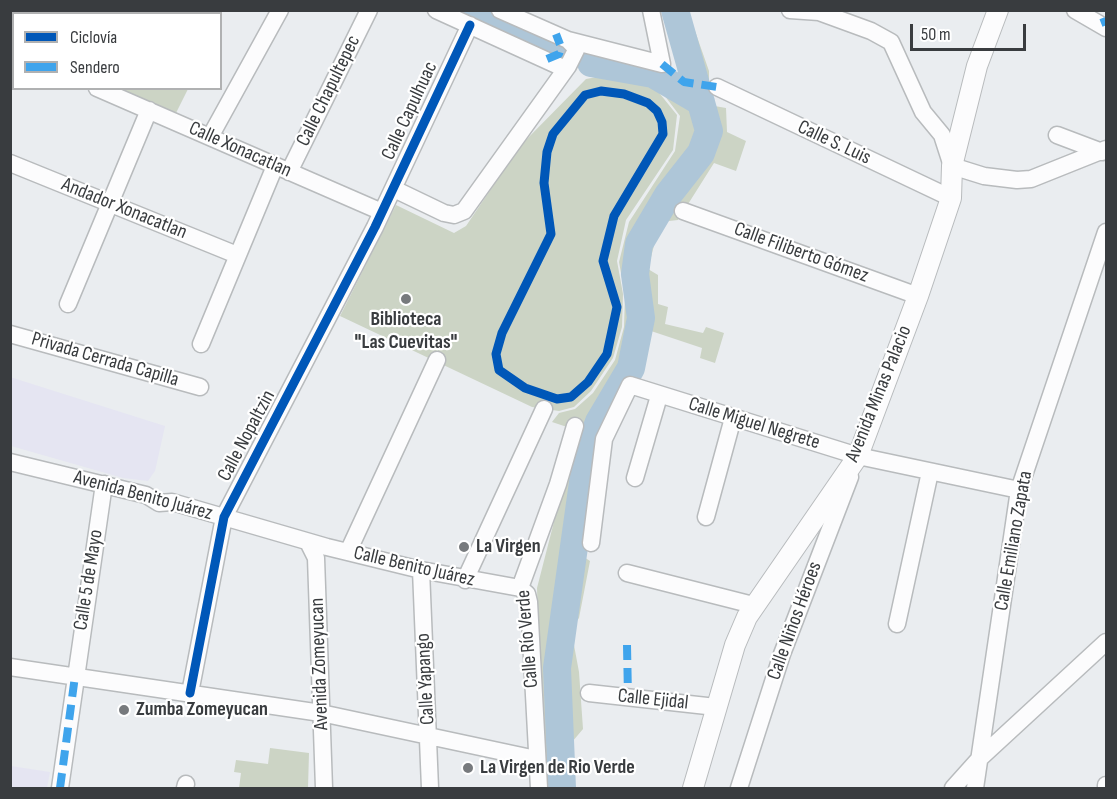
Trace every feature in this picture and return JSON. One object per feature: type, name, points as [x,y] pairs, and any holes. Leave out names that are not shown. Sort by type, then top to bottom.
[{"type":"main road","name":"Avenida Minas Palacio","points":[[693,789],[735,645],[753,605],[858,456],[918,296],[951,198],[952,166],[977,66],[998,10]]},
{"type":"street","points":[[210,137],[280,10]]},
{"type":"street","name":"Calle Chapultepec","points":[[201,344],[237,255],[369,10]]},
{"type":"street","points":[[436,10],[561,67],[568,66]]},
{"type":"street","points":[[500,10],[578,45],[662,64],[651,10]]},
{"type":"street","points":[[790,10],[819,12],[871,31],[891,42],[923,112],[942,135],[952,166],[984,176],[1017,180],[1031,179],[1104,150]]},
{"type":"street","points":[[1075,10],[1107,28]]},
{"type":"street","name":"Calle Capulhuac","points":[[382,212],[471,25]]},
{"type":"street","points":[[394,189],[444,213],[454,215],[464,211],[568,66],[578,45]]},
{"type":"street","name":"Calle S. Luis","points":[[717,87],[951,198]]},
{"type":"street","name":"Calle Xonacatlan","points":[[102,90],[382,212]]},
{"type":"street","points":[[68,304],[149,110]]},
{"type":"street","points":[[1057,135],[1104,150]]},
{"type":"street","name":"Andador Xonacatlan","points":[[10,163],[237,255]]},
{"type":"street","name":"Calle Filiberto Gómez","points":[[683,211],[918,296]]},
{"type":"street","name":"Calle Nopaltzin","points":[[190,693],[224,517],[382,212]]},
{"type":"street","name":"Calle Emiliano Zapata","points":[[975,789],[1019,490],[1107,232]]},
{"type":"street","name":"Privada Cerrada Capilla","points":[[10,334],[200,387]]},
{"type":"street","points":[[348,552],[437,360]]},
{"type":"street","name":"Calle Miguel Negrete","points":[[591,543],[604,439],[630,385],[659,396],[858,456],[1019,490]]},
{"type":"street","points":[[635,478],[659,396]]},
{"type":"street","points":[[465,580],[544,409]]},
{"type":"street","points":[[706,516],[733,418]]},
{"type":"street","name":"Calle Río Verde","points":[[539,789],[529,602],[527,594],[520,588],[558,484],[575,426]]},
{"type":"street","name":"Calle Niños Héroes","points":[[739,789],[782,654],[858,456]]},
{"type":"street","name":"Avenida Benito Juárez","points":[[10,462],[146,495],[159,503],[172,502],[308,543]]},
{"type":"street","points":[[897,624],[930,472]]},
{"type":"street","name":"Calle 5 de Mayo","points":[[60,789],[104,484]]},
{"type":"street","name":"Calle Benito Juárez","points":[[308,543],[465,580],[520,588]]},
{"type":"street","name":"Avenida Zomeyucan","points":[[308,543],[316,558],[324,789]]},
{"type":"street","name":"Calle Yapango","points":[[421,570],[430,789]]},
{"type":"street","points":[[627,573],[753,605]]},
{"type":"street","points":[[953,789],[979,759],[1107,642]]},
{"type":"street","points":[[10,667],[321,713],[536,759]]},
{"type":"street","name":"Calle Ejidal","points":[[589,693],[716,707]]},
{"type":"shaded area","points":[[10,377],[165,426],[155,471],[148,481],[123,478],[11,446]]},
{"type":"shaded area","points":[[11,766],[50,772],[47,788],[11,788]]},
{"type":"green space","points":[[83,10],[198,11],[198,12],[82,12]]},
{"type":"green space","points":[[662,11],[688,11],[709,71],[709,105],[726,108],[727,132],[746,141],[736,171],[714,163],[678,220],[660,222],[648,269],[658,275],[658,304],[668,307],[665,324],[703,333],[706,327],[724,333],[715,363],[700,358],[702,348],[651,331],[648,339],[630,345],[626,366],[595,420],[582,454],[570,548],[590,561],[579,618],[571,629],[579,672],[583,729],[567,748],[570,788],[545,788],[537,588],[567,471],[567,427],[552,422],[559,413],[575,409],[593,393],[615,360],[624,327],[625,295],[619,262],[629,222],[675,151],[680,116],[658,87],[631,78],[603,73],[586,76],[593,67],[653,77],[696,103]]},
{"type":"green space","points":[[603,76],[630,79],[656,89],[677,115],[673,150],[626,220],[617,261],[623,294],[622,327],[613,358],[591,391],[574,407],[559,411],[532,407],[340,316],[396,205],[454,233],[466,226],[520,146],[586,79]]},
{"type":"green space","points":[[124,90],[188,90],[175,115]]},
{"type":"green space","points":[[270,748],[309,753],[308,788],[239,788],[241,773],[234,772],[236,760],[268,764]]},
{"type":"waterway","points":[[461,10],[563,53]]},
{"type":"waterway","points":[[562,788],[557,668],[587,454],[599,422],[631,368],[641,318],[635,274],[639,244],[668,195],[701,153],[709,131],[675,10]]},
{"type":"waterway","points":[[591,63],[653,74],[701,102]]},
{"type":"marked path","points":[[1101,23],[1106,21]]},
{"type":"marked path","points":[[547,59],[559,54],[561,47],[556,34]]},
{"type":"marked path","points":[[662,64],[684,82],[717,87]]},
{"type":"marked path","points":[[627,645],[628,697]]},
{"type":"marked path","points":[[60,788],[75,676]]},
{"type":"cycle path","points":[[190,693],[224,517],[375,227],[470,25]]},
{"type":"cycle path","points":[[601,91],[624,94],[648,103],[657,111],[662,122],[663,134],[614,216],[603,261],[617,307],[607,354],[588,382],[571,397],[557,399],[525,388],[499,370],[496,354],[502,333],[551,234],[544,183],[547,152],[553,134],[585,95],[601,91]]},
{"type":"place","name":"Biblioteca \"Las Cuevitas\"","points":[[406,299]]},
{"type":"place","name":"La Virgen","points":[[464,547]]},
{"type":"place","name":"Zumba Zomeyucan","points":[[124,710]]},
{"type":"place","name":"La Virgen de Rio Verde","points":[[468,768]]}]
